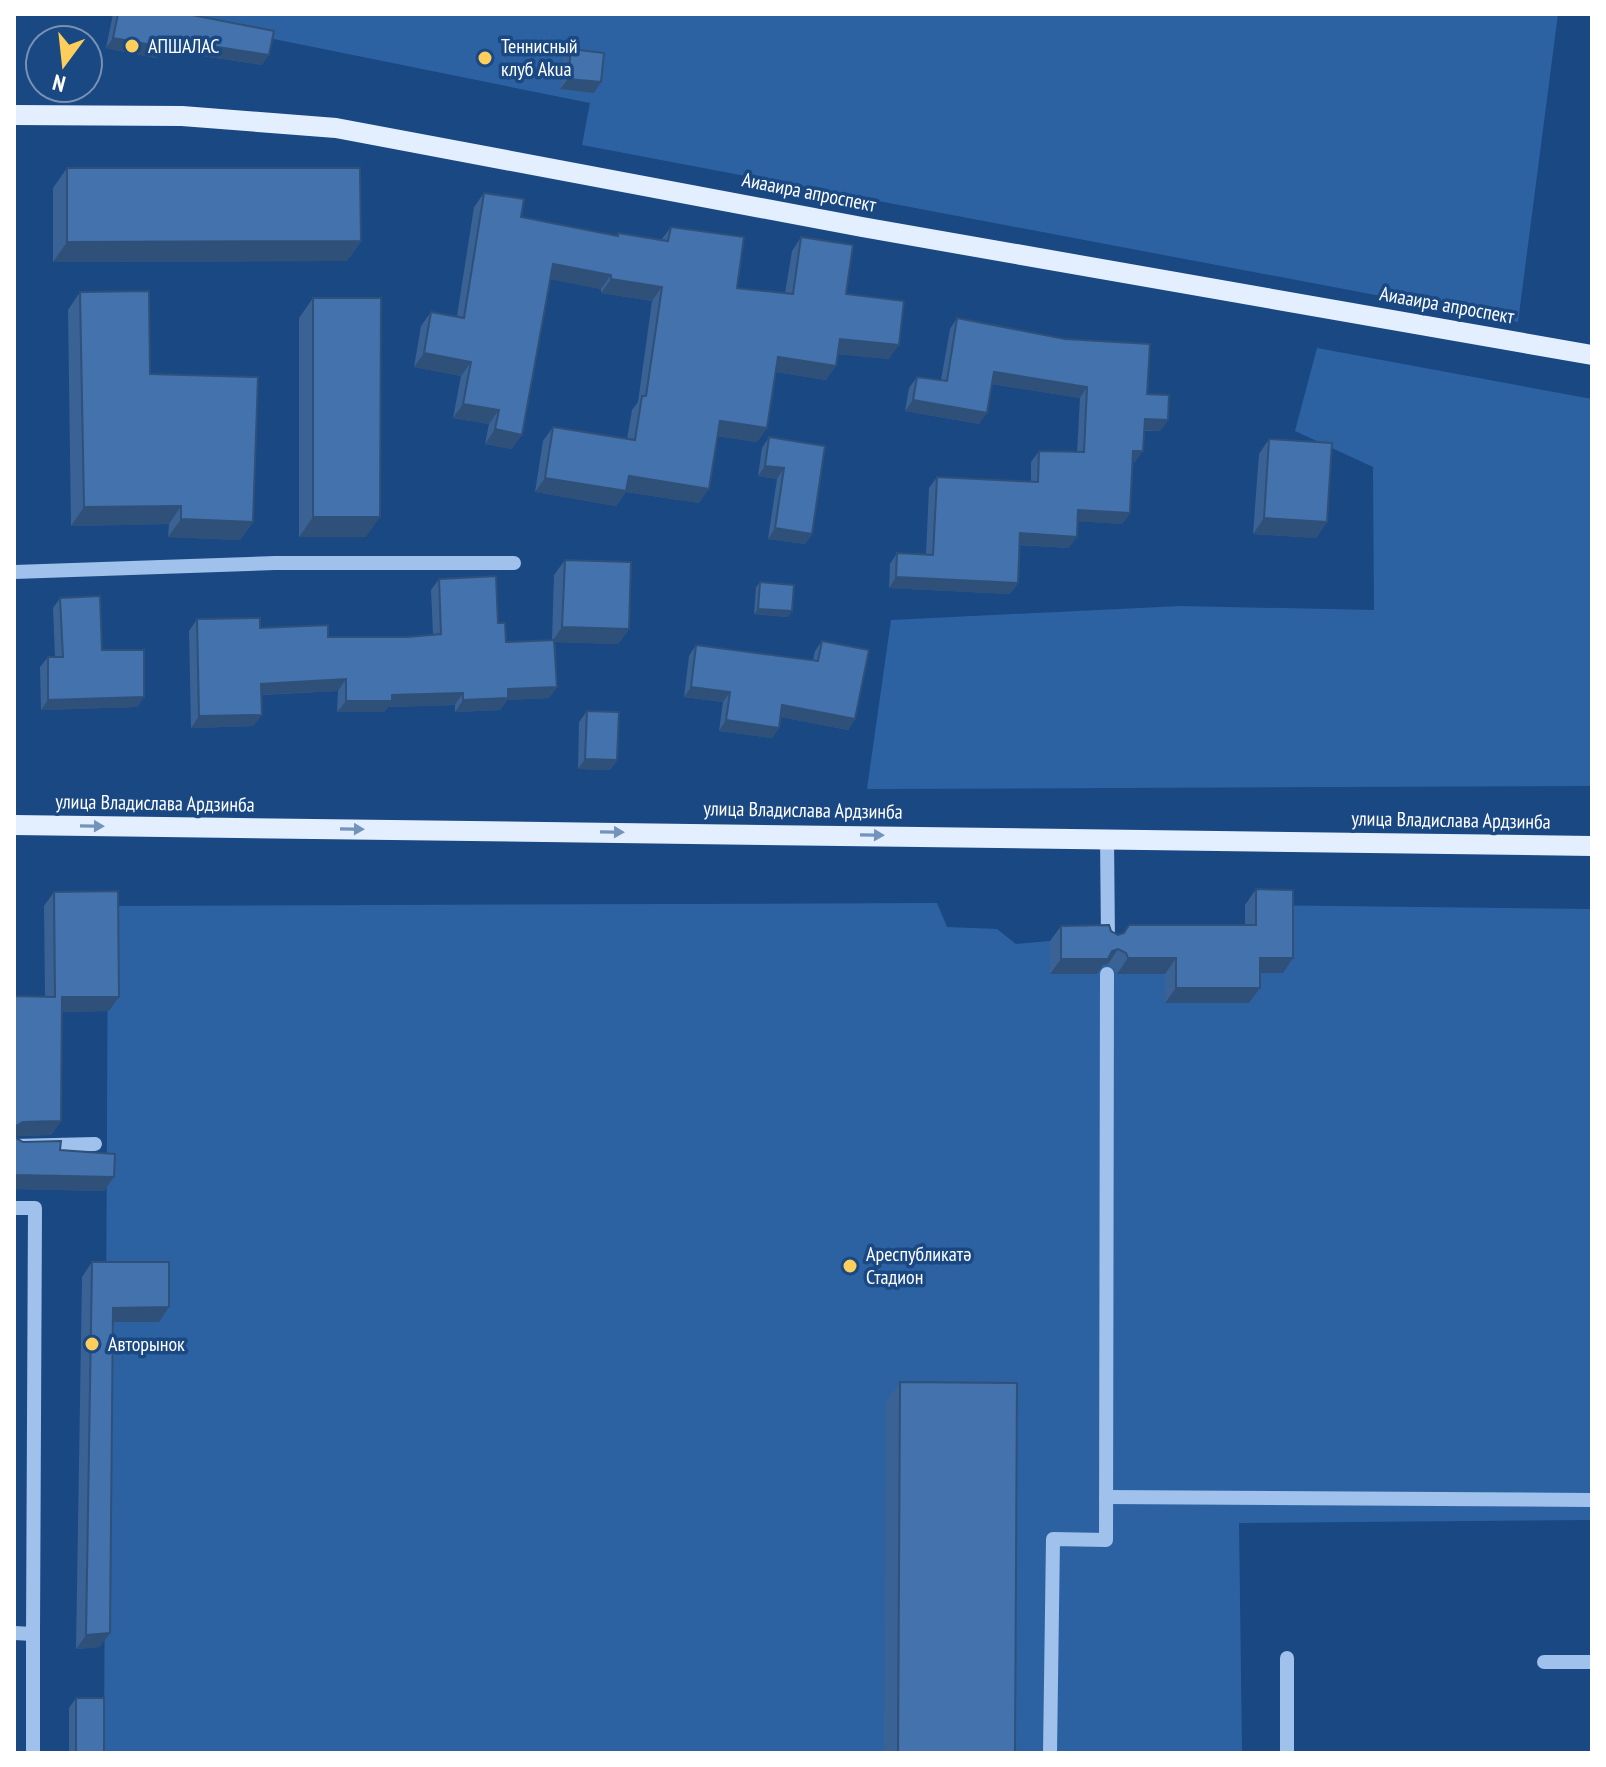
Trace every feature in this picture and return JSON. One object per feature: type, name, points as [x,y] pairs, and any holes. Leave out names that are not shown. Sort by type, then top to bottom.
[{"type":"main road","name":"Аиааира апроспект","points":[[14,115],[182,116],[336,128],[877,229],[1592,355]]},
{"type":"main road","name":"улица Владислава Ардзинба","points":[[14,825],[1592,846]]},
{"type":"street","points":[[14,572],[275,563],[514,563]]},
{"type":"street","points":[[1107,838],[1108,940]]},
{"type":"street","points":[[1050,1753],[1053,1539],[1106,1540],[1107,974]]},
{"type":"street","points":[[14,1146],[95,1144]]},
{"type":"street","points":[[14,1208],[35,1208],[33,1753]]},
{"type":"street","points":[[1106,1497],[1592,1500]]},
{"type":"street","points":[[14,1633],[33,1634]]},
{"type":"street","points":[[1287,1658],[1287,1753]]},
{"type":"street","points":[[1544,1662],[1592,1662]]},
{"type":"shaded area","points":[[151,14],[1558,14],[1518,322],[582,145],[590,103]]},
{"type":"shaded area","points":[[1317,348],[1592,399],[1592,786],[867,789],[891,620],[1181,606],[1374,610],[1373,467],[1295,431]]},
{"type":"shaded area","name":"Ареспубликатә Стадион","points":[[937,903],[947,927],[997,929],[1016,944],[1050,941],[1245,940],[1245,905],[1592,909],[1592,1520],[1239,1523],[1242,1753],[104,1753],[108,906]]},
{"type":"building","points":[[118,14],[187,14],[274,31],[269,55],[165,39],[163,47],[113,38]]},
{"type":"building","points":[[571,49],[604,53],[601,82],[568,79]]},
{"type":"building","points":[[67,168],[360,168],[361,241],[67,242]]},
{"type":"building","points":[[484,193],[524,199],[521,217],[618,236],[618,233],[668,241],[671,227],[744,237],[737,288],[793,294],[801,237],[853,245],[846,294],[904,301],[899,345],[840,339],[836,366],[778,357],[767,428],[720,421],[709,489],[629,476],[626,491],[545,478],[553,427],[635,440],[642,396],[646,396],[662,287],[611,279],[611,275],[553,264],[522,435],[495,429],[499,410],[463,404],[471,362],[424,353],[431,312],[464,318]]},
{"type":"building","points":[[149,291],[150,374],[258,377],[253,522],[181,519],[181,506],[84,507],[80,292]]},
{"type":"building","points":[[313,298],[381,298],[380,517],[313,517]]},
{"type":"building","points":[[957,318],[1065,339],[1150,344],[1147,394],[1169,395],[1168,420],[1145,419],[1143,451],[1133,451],[1130,513],[1078,510],[1077,537],[1020,533],[1018,583],[896,577],[897,553],[933,555],[937,477],[1038,482],[1039,451],[1084,452],[1087,387],[994,372],[987,413],[913,400],[917,377],[947,381]]},
{"type":"building","points":[[769,437],[825,446],[812,534],[775,528],[784,468],[765,466]]},
{"type":"building","points":[[1269,439],[1332,443],[1327,522],[1264,518]]},
{"type":"building","points":[[565,560],[631,562],[629,629],[562,627]]},
{"type":"building","points":[[496,576],[498,623],[505,623],[506,642],[554,640],[557,687],[508,689],[508,698],[463,700],[463,693],[392,695],[392,701],[346,701],[346,679],[261,684],[262,715],[199,716],[197,619],[260,618],[260,628],[328,625],[328,637],[441,634],[439,579]]},
{"type":"building","points":[[760,582],[794,585],[792,611],[758,609]]},
{"type":"building","points":[[100,596],[102,650],[144,650],[144,697],[48,700],[48,657],[63,657],[60,598]]},
{"type":"building","points":[[822,641],[869,650],[855,719],[782,705],[779,728],[726,720],[730,692],[691,687],[696,645],[818,661]]},
{"type":"building","points":[[587,711],[619,712],[617,760],[585,759]]},
{"type":"building","points":[[1256,889],[1293,890],[1293,958],[1260,958],[1260,988],[1176,988],[1176,958],[1128,958],[1118,949],[1112,951],[1108,959],[1061,959],[1061,926],[1109,925],[1111,931],[1118,935],[1124,933],[1129,925],[1256,925]]},
{"type":"building","points":[[118,891],[119,997],[62,997],[61,1121],[23,1122],[14,1131],[14,996],[55,997],[54,892]]},
{"type":"building","points":[[14,1131],[16,1138],[23,1142],[61,1141],[60,1150],[115,1154],[114,1177],[14,1175]]},
{"type":"building","points":[[92,1262],[169,1262],[169,1307],[113,1308],[110,1633],[86,1635]]},
{"type":"building","points":[[900,1382],[1017,1383],[1015,1753],[898,1753]]},
{"type":"building","points":[[76,1698],[104,1698],[104,1753],[76,1753]]},
{"type":"place","name":"АПШАЛАС","points":[[132,46]]},
{"type":"place","name":"Теннисный клуб Akua","points":[[485,58]]},
{"type":"place","name":"Ареспубликатә Стадион","points":[[850,1266]]},
{"type":"place","name":"Авторынок","points":[[92,1344]]}]
